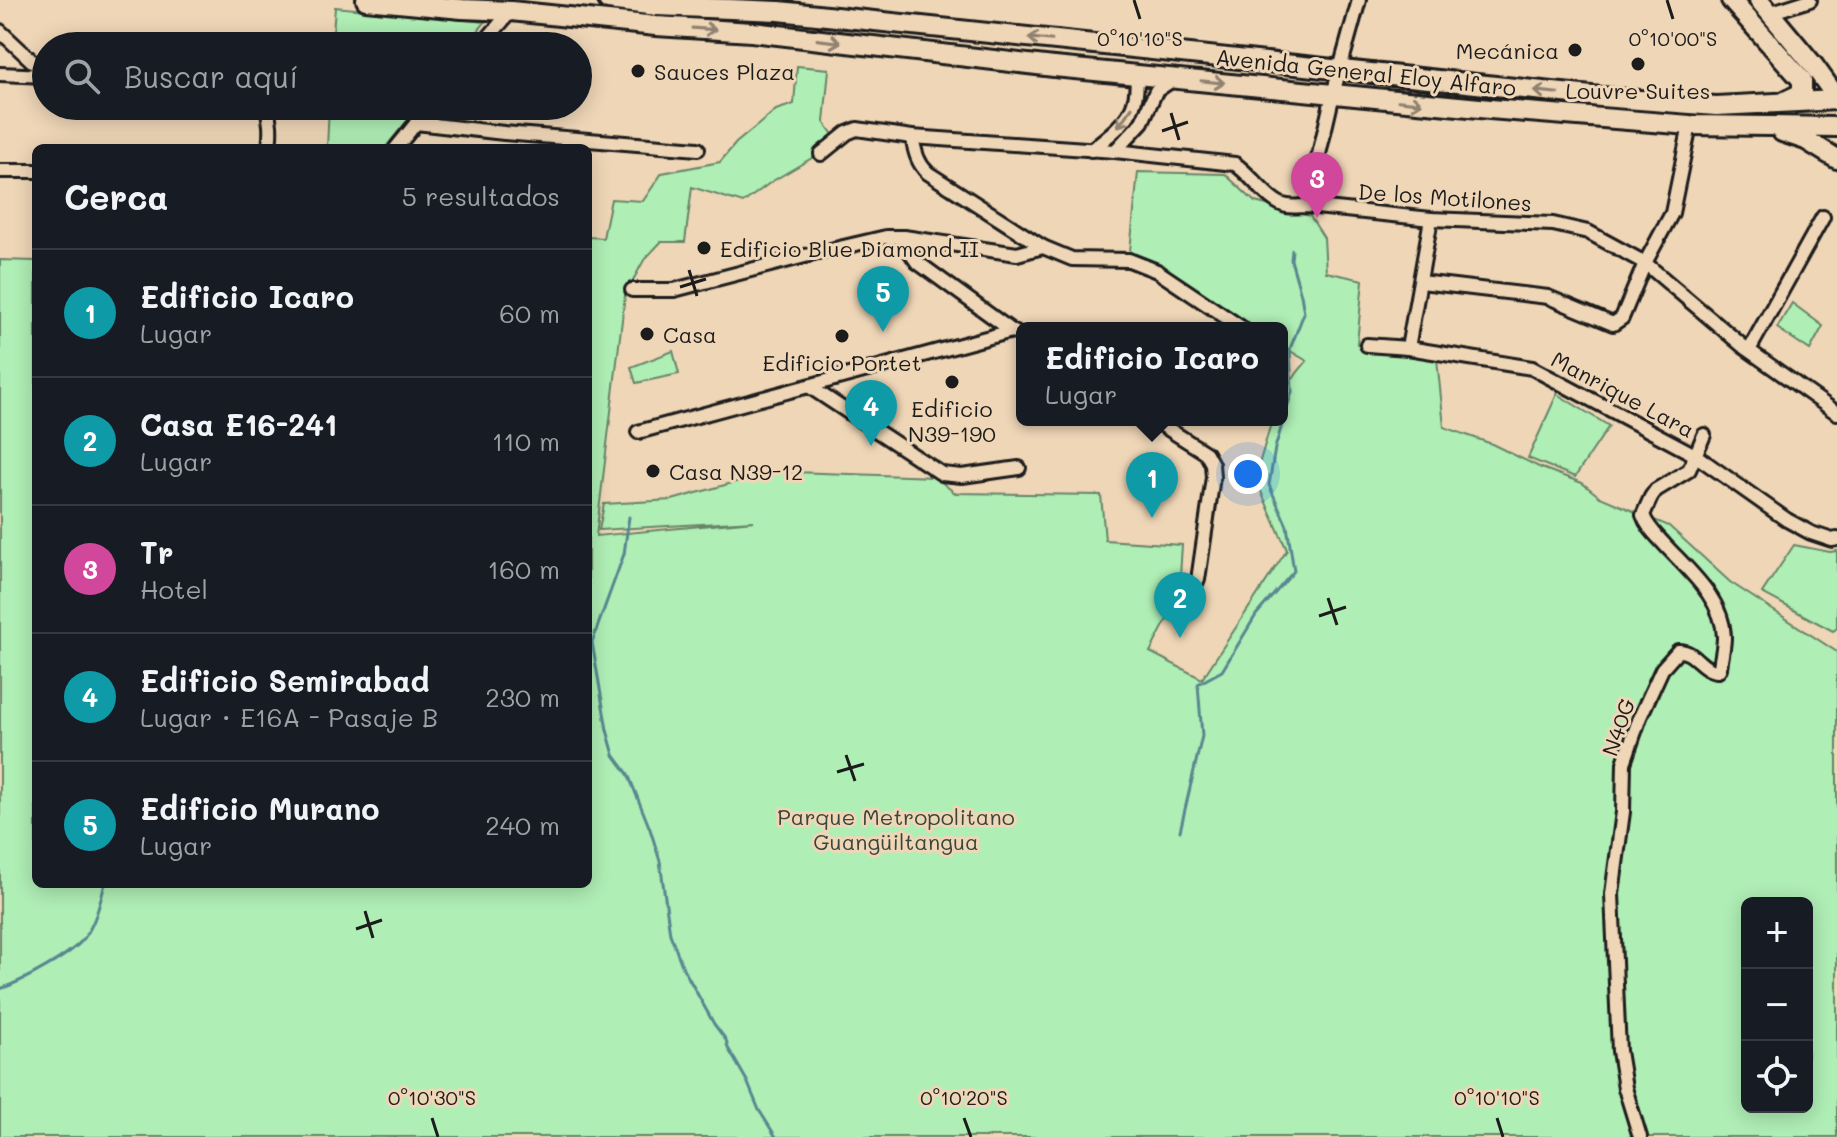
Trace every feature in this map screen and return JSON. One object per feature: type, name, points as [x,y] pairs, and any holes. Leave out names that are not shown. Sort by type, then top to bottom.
[{"type":"main road","name":"Avenida General Eloy Alfaro","points":[[366,0],[752,32],[1038,65],[1490,109],[1690,125],[1837,127]]},
{"type":"main road","name":"Avenida General Eloy Alfaro","points":[[608,0],[657,6],[779,11],[1340,71],[1716,106],[1837,99]]},
{"type":"main road","points":[[1731,0],[1837,99]]},
{"type":"main road","points":[[1740,0],[1806,73]]},
{"type":"main road","points":[[1764,6],[1806,73],[1800,95],[1775,104]]},
{"type":"main road","points":[[1490,109],[1481,96],[1491,86]]},
{"type":"main road","points":[[1756,127],[1795,136],[1837,159]]},
{"type":"street","points":[[1307,206],[1359,0]]},
{"type":"street","points":[[1764,6],[1810,0]]},
{"type":"street","points":[[493,32],[511,11]]},
{"type":"street","points":[[0,31],[32,62]]},
{"type":"street","points":[[0,74],[32,75]]},
{"type":"street","points":[[1091,150],[1131,112],[1138,89],[1136,74]]},
{"type":"street","points":[[1115,151],[1142,122],[1156,91],[1176,78]]},
{"type":"street","points":[[270,120],[270,144]]},
{"type":"street","points":[[399,144],[418,120]]},
{"type":"street","points":[[416,123],[698,149]]},
{"type":"street","points":[[1421,282],[1548,297],[1613,324],[1622,318],[1645,263],[1672,213],[1690,125]]},
{"type":"street","name":"De los Motilones","points":[[821,154],[847,133],[857,129],[912,137],[1115,151],[1235,164],[1282,205],[1289,207],[1307,206],[1431,219],[1553,224],[1588,232],[1645,263],[1749,350],[1835,407]]},
{"type":"street","points":[[912,137],[917,158],[928,173],[1043,247],[1072,259],[1129,260],[1157,271],[1233,322]]},
{"type":"street","points":[[0,171],[32,171]]},
{"type":"street","points":[[1749,350],[1823,217]]},
{"type":"street","points":[[1408,348],[1431,219]]},
{"type":"street","points":[[632,290],[674,290],[886,237],[1017,254],[1043,247]]},
{"type":"street","points":[[904,237],[917,262],[1016,333]]},
{"type":"street","points":[[638,432],[1016,334]]},
{"type":"street","name":"Manrique Lara","points":[[1367,345],[1408,348],[1532,368],[1695,455],[1787,520],[1811,533],[1837,539]]},
{"type":"street","points":[[810,387],[942,474],[962,476],[1019,468]]},
{"type":"street","points":[[1163,426],[1206,453],[1212,464],[1213,477],[1198,580]]},
{"type":"street","points":[[1695,455],[1704,435]]},
{"type":"street","name":"N40G","points":[[1640,1137],[1625,1088],[1619,1051],[1612,894],[1623,812],[1624,763],[1640,717],[1662,669],[1681,650],[1691,653],[1710,671],[1720,668],[1724,638],[1721,617],[1708,593],[1643,515],[1656,490],[1689,470],[1695,455]]},
{"type":"green space","points":[[335,7],[485,22],[477,32],[333,32]]},
{"type":"green space","name":"Parque Metropolitano Guangüiltangua","points":[[797,66],[829,69],[824,122],[834,136],[817,155],[743,203],[692,187],[685,242],[661,242],[644,260],[625,295],[596,536],[754,521],[599,530],[604,504],[672,500],[785,468],[793,472],[935,477],[955,493],[1101,495],[1105,540],[1182,545],[1180,576],[1173,608],[1150,652],[1202,679],[1287,550],[1255,478],[1270,426],[1288,426],[1288,384],[1307,361],[1288,350],[1288,322],[1244,322],[1130,251],[1138,172],[1225,174],[1255,202],[1310,216],[1324,238],[1326,272],[1363,280],[1357,344],[1437,359],[1444,427],[1582,483],[1600,497],[1669,526],[1730,582],[1837,652],[1837,1137],[0,1137],[0,260],[32,261],[32,888],[592,888],[592,237],[603,238],[611,199],[643,201],[662,173],[720,162],[736,143],[776,110],[794,104]]},
{"type":"green space","points":[[328,120],[408,120],[388,144],[327,144]]},
{"type":"green space","points":[[1792,303],[1823,326],[1810,350],[1777,328]]},
{"type":"green space","points":[[673,351],[679,374],[636,383],[631,367]]},
{"type":"green space","points":[[1557,394],[1609,426],[1575,477],[1528,458]]},
{"type":"green space","points":[[1794,545],[1837,551],[1837,628],[1833,631],[1762,593]]},
{"type":"waterway","points":[[1288,405],[1292,392],[1290,349],[1304,313],[1291,260],[1292,250]]},
{"type":"waterway","points":[[1180,831],[1202,736],[1198,684],[1222,671],[1256,615],[1294,571],[1287,526],[1269,485],[1282,426]]},
{"type":"waterway","points":[[629,517],[624,554],[592,642],[607,730],[614,755],[628,774],[650,829],[660,861],[670,934],[683,968],[726,1040],[759,1110],[776,1137]]},
{"type":"waterway","points":[[0,989],[46,967],[78,944],[92,924],[104,888]]},
{"type":"tunnel","points":[[1803,72],[1837,124]]},
{"type":"place","name":"Mecánica","points":[[1575,50]]},
{"type":"place","name":"Louvre Suites","points":[[1638,64]]},
{"type":"place","name":"Sauces Plaza","points":[[638,71]]},
{"type":"place","name":"Tr","points":[[1317,218]]},
{"type":"place","name":"Edificio Blue Diamond II","points":[[704,248]]},
{"type":"place","name":"Edificio Murano","points":[[883,332]]},
{"type":"place","name":"Casa","points":[[647,334]]},
{"type":"place","name":"Edificio Portet","points":[[842,336]]},
{"type":"place","name":"Edificio N39-190","points":[[952,382]]},
{"type":"place","name":"Edificio Semirabad","points":[[871,446]]},
{"type":"place","name":"Casa N39-12","points":[[653,471]]},
{"type":"place","name":"Edificio Icaro","points":[[1152,518]]},
{"type":"place","name":"Casa E16-241","points":[[1180,638]]}]
